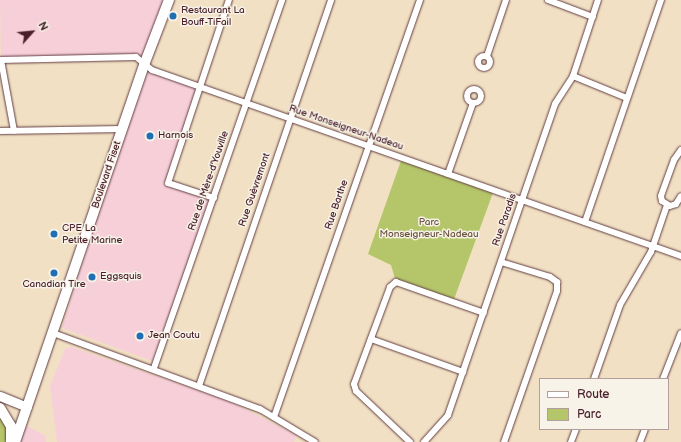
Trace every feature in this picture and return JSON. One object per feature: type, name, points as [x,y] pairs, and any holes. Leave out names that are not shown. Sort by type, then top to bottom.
[{"type":"main road","name":"Boulevard Fiset","points":[[16,442],[144,65],[169,0]]},
{"type":"main road","points":[[0,408],[11,426],[11,442]]},
{"type":"street","points":[[214,198],[168,182],[229,0]]},
{"type":"street","name":"Rue de Mère-d'Youville","points":[[154,368],[282,0]]},
{"type":"street","name":"Rue Guèvremont","points":[[199,386],[331,0]]},
{"type":"street","name":"Rue Barthe","points":[[274,417],[420,0]]},
{"type":"street","points":[[487,56],[506,0]]},
{"type":"street","points":[[548,0],[593,17]]},
{"type":"street","name":"Rue Paradis","points":[[424,442],[448,415],[555,104],[573,76],[598,0]]},
{"type":"street","points":[[585,222],[661,0]]},
{"type":"street","name":"Rue Monseigneur-Nadeau","points":[[0,60],[136,57],[152,70],[681,256]]},
{"type":"street","points":[[0,60],[14,131]]},
{"type":"street","points":[[573,76],[627,98]]},
{"type":"street","points":[[448,174],[473,103]]},
{"type":"street","points":[[0,131],[123,129]]},
{"type":"street","points":[[681,150],[674,160],[661,196],[662,201],[668,205],[676,204],[681,196]]},
{"type":"street","points":[[594,378],[620,305],[653,246],[668,205]]},
{"type":"street","points":[[501,262],[550,278],[556,282],[557,291],[504,442]]},
{"type":"street","points":[[410,442],[356,391],[354,384],[390,286],[396,282],[484,313]]},
{"type":"street","points":[[53,333],[154,368],[274,417],[315,442]]},
{"type":"street","points":[[663,378],[681,333]]},
{"type":"street","points":[[371,339],[463,372]]},
{"type":"street","points":[[0,396],[27,407]]},
{"type":"street","points":[[571,442],[576,430]]},
{"type":"street","points":[[640,442],[645,430]]},
{"type":"shaded area","points":[[0,0],[167,0],[144,65],[136,57],[1,60]]},
{"type":"shaded area","points":[[144,65],[200,87],[168,182],[214,198],[152,361],[62,328]]},
{"type":"shaded area","points":[[71,347],[229,401],[296,435],[294,442],[57,442],[50,386],[65,349]]},
{"type":"shaded area","points":[[25,425],[46,436],[46,442],[19,442]]},
{"type":"green space","name":"Parc Monseigneur-Nadeau","points":[[402,158],[494,190],[453,302],[396,282],[391,265],[368,254]]},
{"type":"green space","points":[[0,413],[9,430],[5,442],[0,442]]},
{"type":"place","name":"Restaurant La Bouff-TiFail","points":[[173,16]]},
{"type":"place","name":"Harnois","points":[[150,136]]},
{"type":"place","name":"CPE La Petite Marine","points":[[54,234]]},
{"type":"place","name":"Canadian Tire","points":[[54,273]]},
{"type":"place","name":"Eggsquis","points":[[92,277]]},
{"type":"place","name":"Jean Coutu","points":[[140,336]]}]
